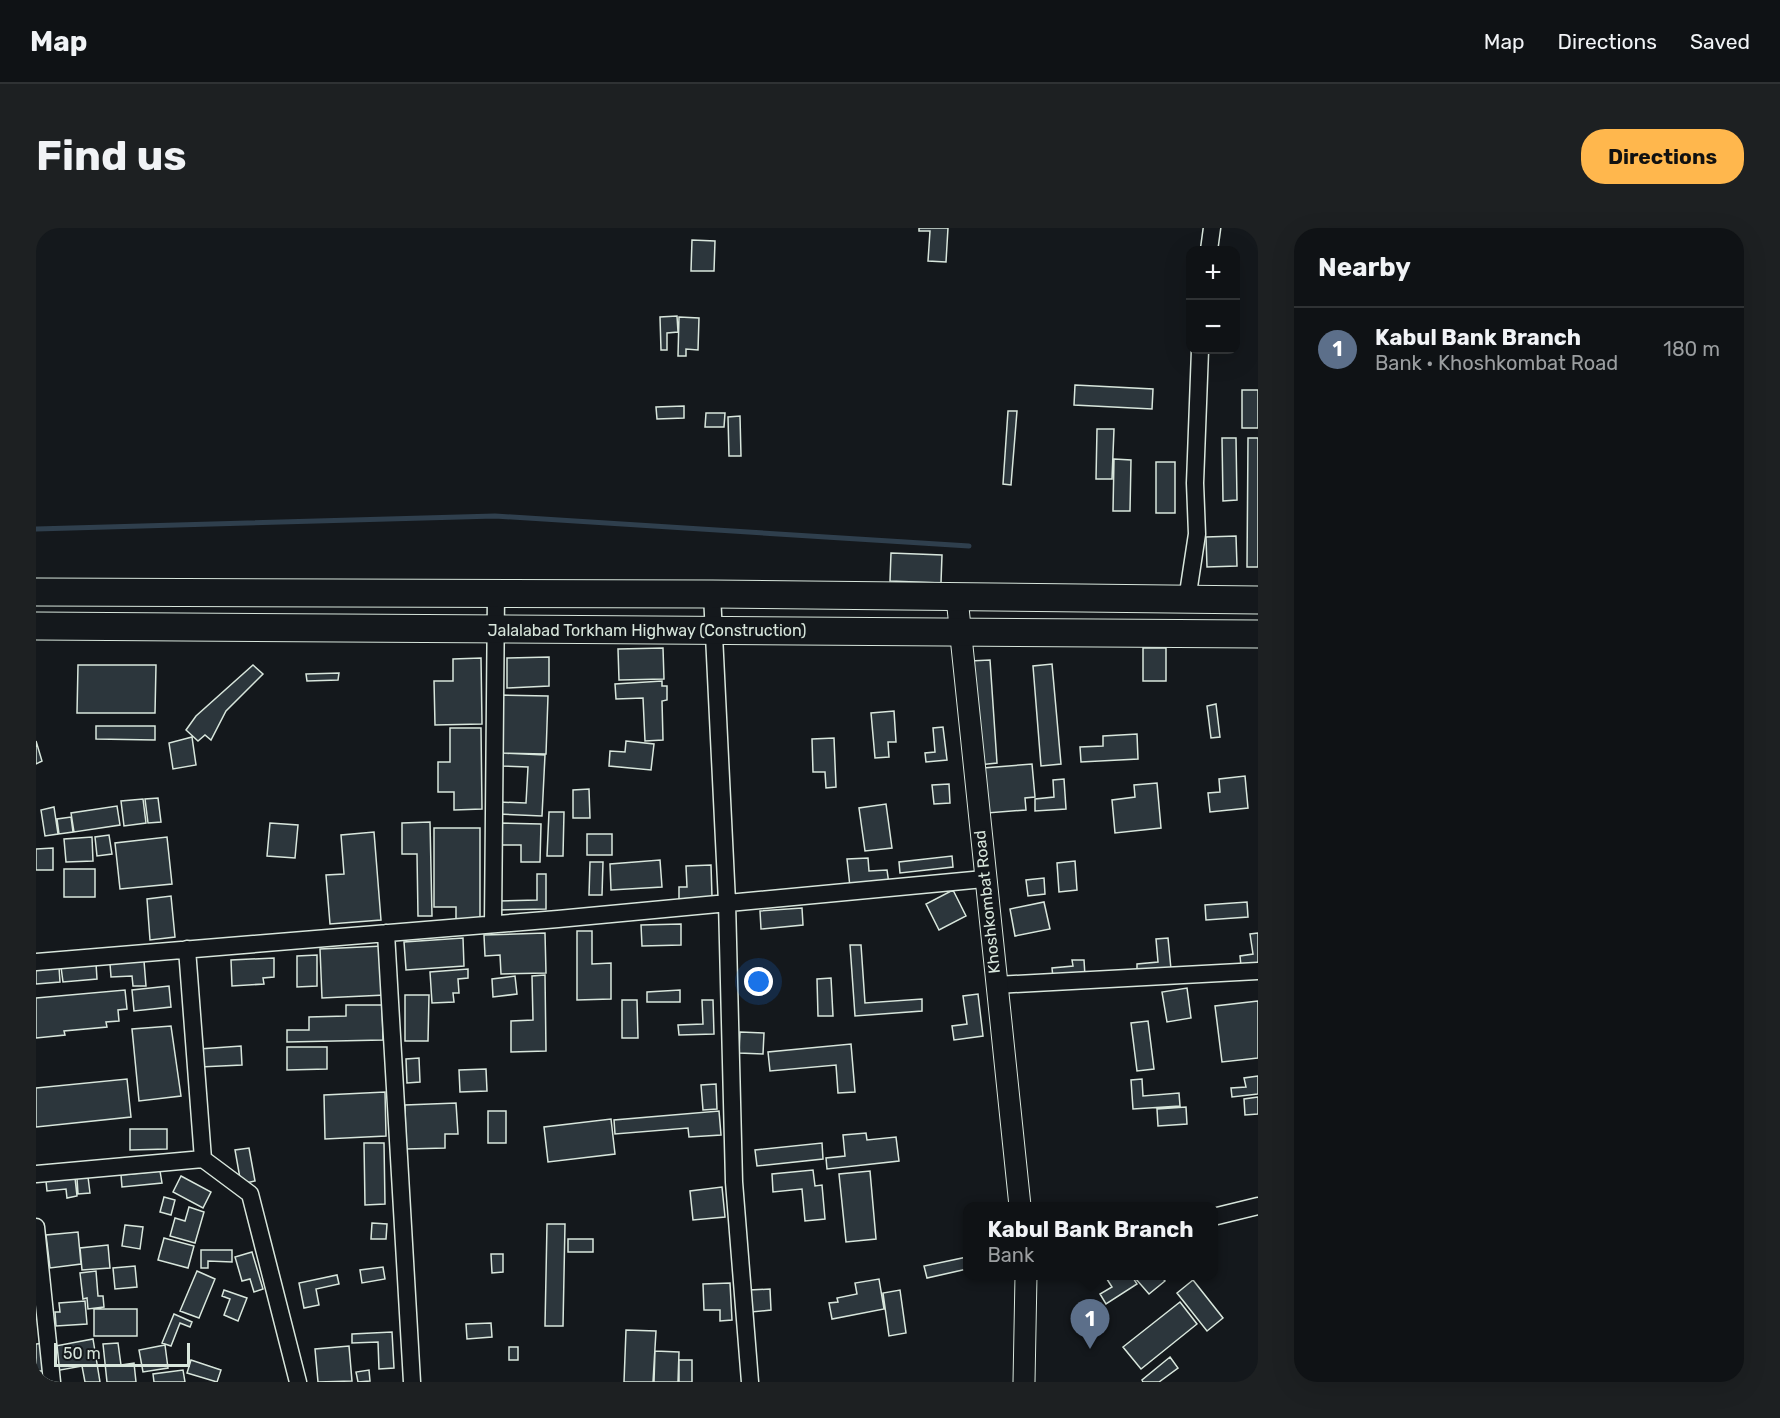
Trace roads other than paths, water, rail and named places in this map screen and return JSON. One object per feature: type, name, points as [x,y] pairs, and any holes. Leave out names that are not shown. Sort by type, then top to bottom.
[{"type":"highway","points":[[36,592],[712,594],[1258,600]]},
{"type":"highway","points":[[95,592],[160,627]]},
{"type":"highway","name":"Jalalabad Torkham Highway (Construction)","points":[[36,626],[1258,634]]},
{"type":"street","points":[[1210,246],[1212,228]]},
{"type":"street","points":[[1187,600],[1197,534],[1195,483],[1200,354]]},
{"type":"street","points":[[493,924],[496,593]]},
{"type":"street","points":[[712,594],[727,902],[734,1182],[750,1382]]},
{"type":"street","name":"Khoshkombat Road","points":[[957,598],[984,879],[1020,1202]]},
{"type":"street","points":[[36,962],[493,924],[984,879]]},
{"type":"street","points":[[386,933],[412,1382]]},
{"type":"street","points":[[187,949],[203,1159]]},
{"type":"street","points":[[996,985],[1258,970]]},
{"type":"street","points":[[36,1174],[203,1159],[250,1194],[298,1382]]},
{"type":"street","points":[[1218,1216],[1258,1206]]},
{"type":"street","points":[[36,1227],[52,1382]]},
{"type":"street","points":[[1024,1382],[1026,1280]]},
{"type":"waterway","points":[[36,529],[495,516],[969,546]]},
{"type":"place","name":"Kabul Bank Branch","points":[[1090,1349]]}]
